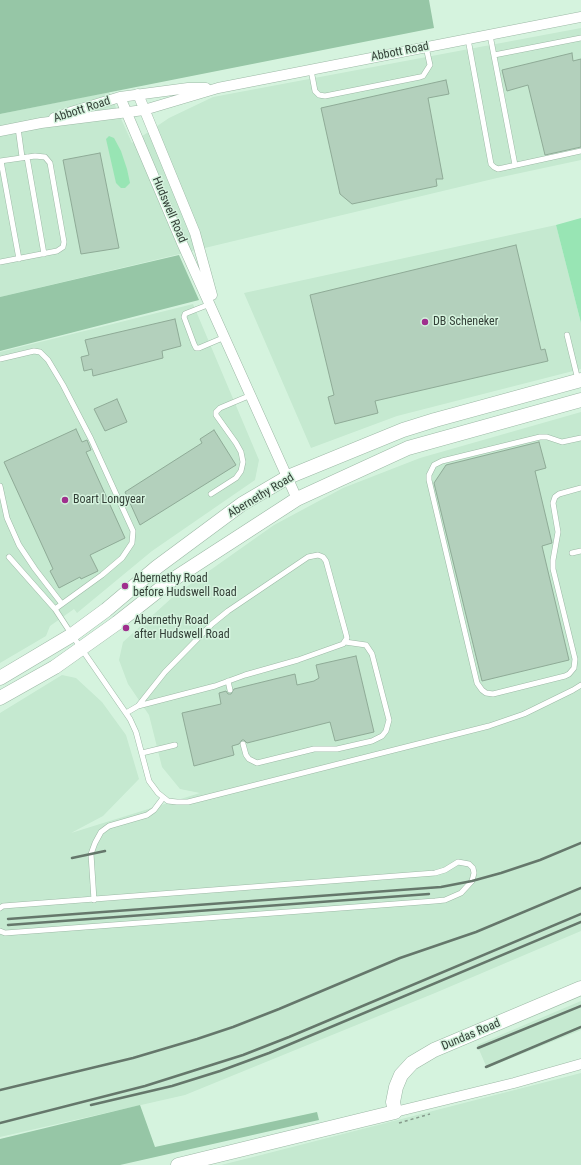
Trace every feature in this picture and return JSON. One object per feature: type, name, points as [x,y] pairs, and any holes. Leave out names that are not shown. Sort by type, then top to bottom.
[{"type":"main road","name":"Abernethy Road","points":[[0,678],[72,635],[106,610],[157,566],[236,509],[288,477],[403,430],[435,420],[580,382]]},
{"type":"main road","name":"Abernethy Road","points":[[0,698],[55,667],[82,649],[169,582],[297,499],[408,448],[581,400]]},
{"type":"main road","name":"Dundas Road","points":[[396,1112],[393,1102],[396,1087],[401,1075],[412,1063],[434,1050],[581,988]]},
{"type":"main road","points":[[178,1165],[396,1112]]},
{"type":"street","name":"Abbott Road","points":[[0,132],[41,123],[144,110],[218,88],[581,17]]},
{"type":"street","name":"Abbott Road","points":[[41,123],[120,97],[188,88],[218,88]]},
{"type":"street","name":"Hudswell Road","points":[[138,94],[195,233],[219,322]]},
{"type":"street","name":"Hudswell Road","points":[[120,97],[182,244],[219,322],[297,499]]},
{"type":"street","points":[[396,1112],[514,1083],[581,1064]]},
{"type":"lane","points":[[490,35],[515,165]]},
{"type":"lane","points":[[494,55],[581,38]]},
{"type":"lane","points":[[468,39],[491,164],[494,167],[498,169],[581,151]]},
{"type":"lane","points":[[311,70],[315,91],[319,95],[325,96],[423,76],[430,65],[426,47]]},
{"type":"lane","points":[[18,128],[44,254]]},
{"type":"lane","points":[[0,262],[19,259],[57,251],[63,246],[64,242],[52,171],[50,163],[45,157],[35,156],[0,161],[19,259]]},
{"type":"lane","points":[[210,304],[185,314],[184,317],[194,344],[196,348],[199,348],[225,336]]},
{"type":"lane","points":[[567,335],[580,382]]},
{"type":"lane","points":[[0,360],[34,351],[40,352],[48,360],[84,426],[133,531],[132,543],[122,558],[102,576],[55,609]]},
{"type":"lane","points":[[211,494],[236,478],[241,470],[243,462],[241,452],[216,412],[220,408],[251,395]]},
{"type":"lane","points":[[581,438],[562,442],[547,436],[533,439],[442,461],[434,465],[429,474],[477,683],[486,693],[493,694],[565,676],[574,668],[575,659],[553,569],[553,560],[558,532],[553,503],[555,497],[559,494],[581,488]]},
{"type":"lane","points":[[0,486],[8,518],[19,545],[35,569],[62,604]]},
{"type":"lane","points":[[572,553],[581,551]]},
{"type":"lane","points":[[126,713],[138,706],[228,681],[340,647],[345,642],[346,634],[329,566],[323,557],[314,555],[308,557],[250,595],[212,624],[165,672],[138,706]]},
{"type":"lane","points":[[9,556],[55,609],[134,725],[149,781],[153,788],[168,801],[188,802],[489,726],[524,714],[581,685]]},
{"type":"lane","points":[[243,744],[246,755],[257,763],[314,749],[337,749],[372,741],[382,736],[388,726],[388,716],[372,654],[366,645],[345,642]]},
{"type":"lane","points":[[228,681],[230,690]]},
{"type":"lane","points":[[142,753],[175,745]]},
{"type":"lane","points":[[94,900],[91,854],[101,832],[109,826],[147,815],[154,810],[163,798]]},
{"type":"lane","points":[[0,908],[4,906],[435,873],[445,870],[458,862],[469,864],[473,868],[474,875],[468,887],[458,895],[435,902],[5,933],[0,931]]},
{"type":"shaded area","points":[[0,0],[429,0],[434,28],[0,114]]},
{"type":"shaded area","points":[[581,28],[581,160],[497,178],[0,297],[0,114],[109,92],[132,143],[169,118],[213,97]]},
{"type":"shaded area","points":[[109,136],[114,138],[121,151],[127,169],[130,183],[125,188],[121,188],[116,183],[106,139]]},
{"type":"shaded area","points":[[581,218],[581,323],[556,225]]},
{"type":"shaded area","points":[[556,225],[581,323],[581,369],[397,416],[311,448],[244,293]]},
{"type":"shaded area","points":[[179,255],[199,300],[0,351],[0,297]]},
{"type":"shaded area","points":[[193,304],[259,460],[255,480],[152,551],[77,613],[74,609],[50,626],[46,636],[0,663],[0,352]]},
{"type":"shaded area","points":[[581,412],[581,931],[435,993],[185,1095],[0,1137],[0,713],[62,675],[76,678],[102,702],[126,735],[139,779],[103,816],[71,833],[200,793],[180,789],[162,767],[149,715],[128,684],[119,660],[123,642],[175,595],[274,525],[343,488],[420,458]]},
{"type":"shaded area","points":[[581,1001],[581,1030],[487,1068],[477,1045]]},
{"type":"shaded area","points":[[581,1073],[581,1165],[221,1165],[261,1155]]},
{"type":"shaded area","points":[[140,1105],[155,1147],[317,1112],[319,1120],[120,1165],[0,1165],[0,1139]]},
{"type":"building","points":[[572,53],[573,61],[581,59],[581,147],[545,155],[528,85],[507,91],[502,70]]},
{"type":"building","points":[[446,80],[449,94],[428,98],[443,179],[436,179],[437,186],[352,204],[340,194],[321,108]]},
{"type":"building","points":[[100,153],[119,248],[81,254],[63,160]]},
{"type":"building","name":"DB Scheneker","points":[[516,245],[541,350],[545,349],[548,361],[375,401],[378,413],[335,424],[328,397],[334,395],[310,295]]},
{"type":"building","points":[[175,319],[181,346],[162,351],[163,358],[93,376],[92,369],[84,371],[81,357],[89,355],[85,340]]},
{"type":"building","points":[[117,399],[127,422],[105,431],[94,409]]},
{"type":"building","name":"Boart Longyear","points":[[76,429],[82,442],[87,440],[91,450],[86,452],[125,538],[90,555],[98,571],[81,579],[80,577],[59,588],[50,571],[53,569],[4,462]]},
{"type":"building","points":[[214,430],[236,465],[140,525],[125,492],[202,443],[200,439]]},
{"type":"building","points":[[539,442],[546,468],[535,471],[552,543],[542,546],[569,660],[482,681],[434,483],[446,465]]},
{"type":"building","points":[[356,656],[374,732],[335,741],[330,722],[247,743],[242,740],[239,744],[232,746],[234,755],[194,766],[182,713],[221,704],[219,693],[226,691],[228,694],[231,694],[234,689],[295,674],[297,685],[314,681],[319,678],[316,665]]},
{"type":"railway","points":[[8,919],[441,887],[472,881],[501,873],[540,860],[581,843]]},
{"type":"railway","points":[[72,858],[105,851]]},
{"type":"railway","points":[[0,1090],[133,1058],[233,1027],[400,958],[476,932],[581,888]]},
{"type":"railway","points":[[8,925],[429,894]]},
{"type":"railway","points":[[0,1123],[145,1086],[243,1055],[581,914]]},
{"type":"railway","points":[[91,1105],[172,1086],[220,1071],[269,1053],[581,922]]},
{"type":"railway","points":[[478,1048],[581,1006]]},
{"type":"railway","points":[[486,1067],[581,1027]]},
{"type":"place","name":"DB Scheneker","points":[[425,322]]},
{"type":"place","name":"Boart Longyear","points":[[65,500]]},
{"type":"place","name":"Abernethy Road before Hudswell Road","points":[[125,586]]},
{"type":"place","name":"Abernethy Road after Hudswell Road","points":[[126,628]]}]
